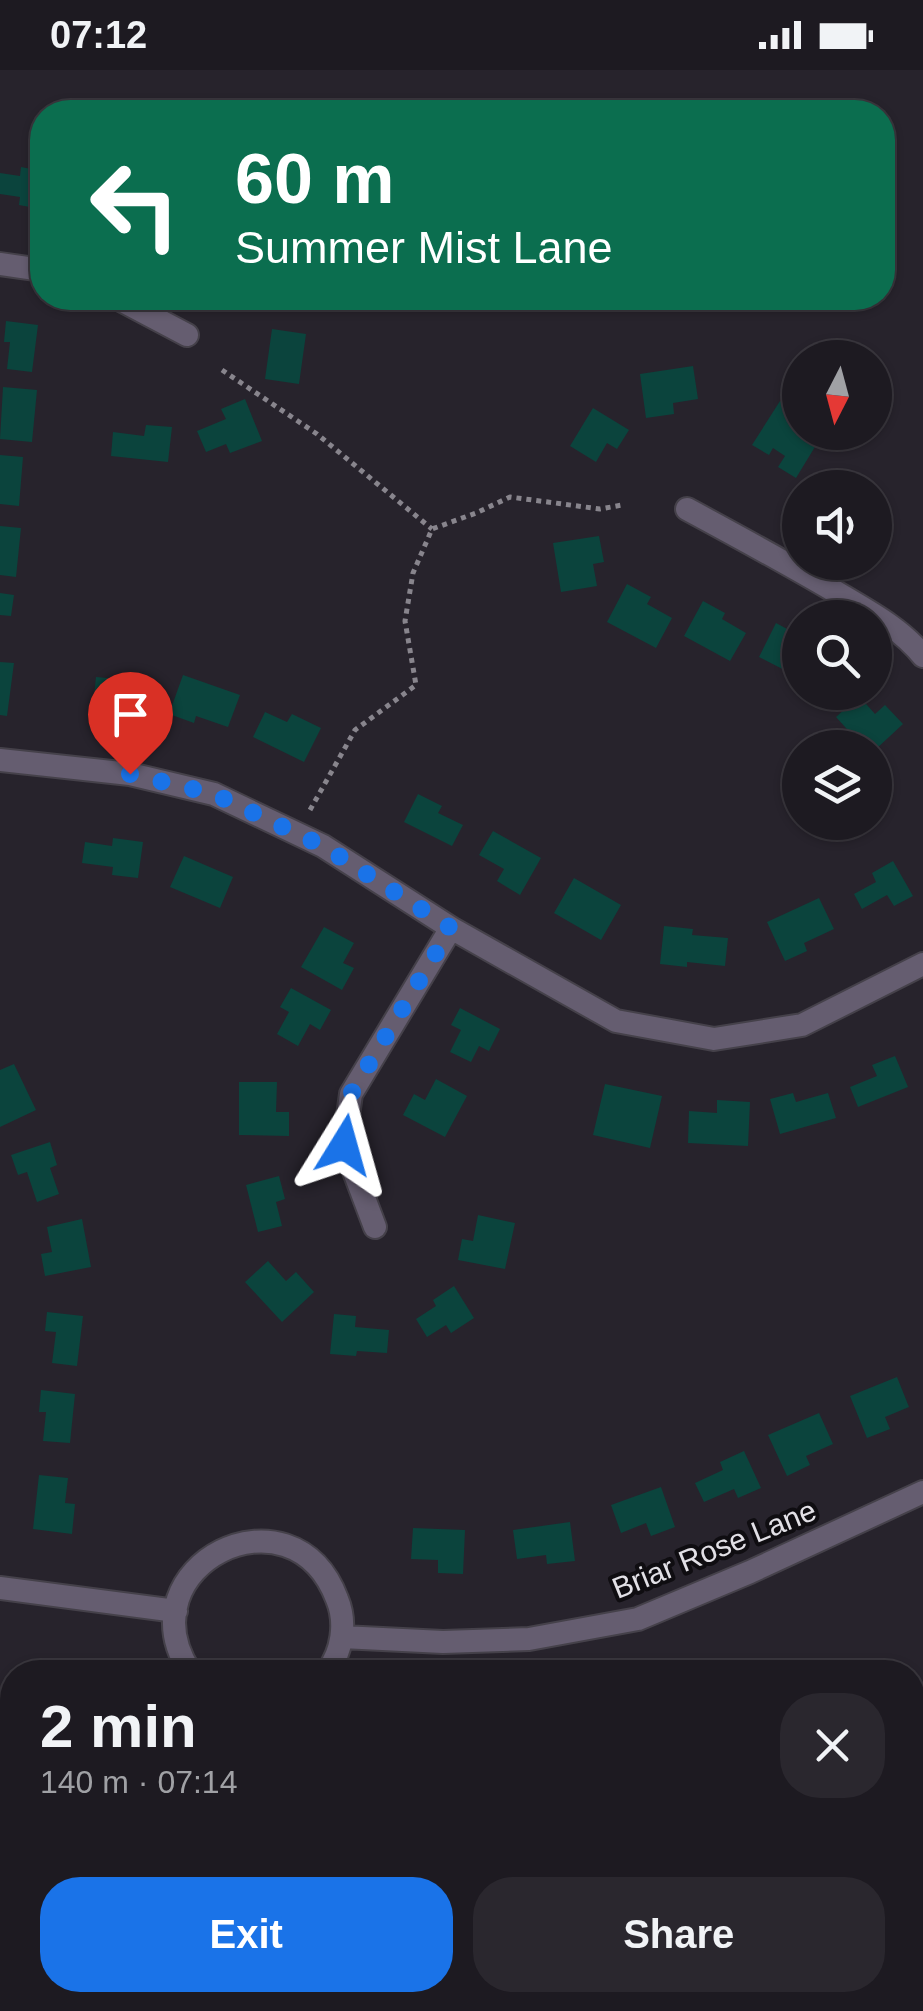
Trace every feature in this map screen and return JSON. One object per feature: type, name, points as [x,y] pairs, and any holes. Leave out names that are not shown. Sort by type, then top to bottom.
[{"type":"street","points":[[0,264],[30,268]]},
{"type":"street","points":[[139,310],[187,336]]},
{"type":"street","points":[[686,509],[874,614],[923,656]]},
{"type":"street","points":[[0,760],[130,774],[214,794],[323,846],[451,928],[616,1020],[714,1039],[802,1025],[923,964]]},
{"type":"street","points":[[375,1227],[344,1145],[351,1094],[451,928]]},
{"type":"street","name":"Briar Rose Lane","points":[[342,1637],[443,1642],[529,1639],[638,1618],[750,1572],[923,1492]]},
{"type":"street","points":[[181,1660],[174,1630],[177,1602],[189,1577],[208,1557],[234,1544],[262,1541],[302,1554],[331,1583],[341,1609],[342,1637],[335,1660]]},
{"type":"street","points":[[0,1588],[176,1611]]},
{"type":"path","points":[[222,370],[318,434],[432,528]]},
{"type":"path","points":[[310,810],[355,730],[416,686],[406,621],[413,573],[432,528],[510,497],[600,509],[622,505]]},
{"type":"building","points":[[21,167],[30,169],[30,207],[19,205],[20,197],[0,194],[0,173],[20,176]]},
{"type":"building","points":[[6,321],[38,325],[32,372],[7,369],[10,342],[4,342]]},
{"type":"building","points":[[272,329],[306,334],[299,384],[265,379]]},
{"type":"building","points":[[693,366],[698,399],[673,403],[674,414],[646,418],[640,374]]},
{"type":"building","points":[[3,387],[37,390],[32,442],[0,439]]},
{"type":"building","points":[[245,399],[262,441],[230,453],[226,444],[206,452],[197,431],[226,419],[221,409]]},
{"type":"building","points":[[780,401],[782,450],[813,450],[801,470],[783,470],[778,467],[785,456],[773,448],[769,455],[752,445]]},
{"type":"building","points":[[593,408],[629,430],[617,449],[607,443],[596,462],[570,446]]},
{"type":"building","points":[[146,425],[172,427],[168,462],[111,456],[113,432],[144,436]]},
{"type":"building","points":[[0,455],[23,457],[19,506],[0,504]]},
{"type":"building","points":[[0,526],[21,528],[16,577],[0,575]]},
{"type":"building","points":[[599,536],[604,562],[593,564],[597,586],[561,592],[553,543]]},
{"type":"building","points":[[627,584],[651,597],[647,604],[672,618],[656,648],[607,622]]},
{"type":"building","points":[[0,593],[14,595],[11,616],[0,615]]},
{"type":"building","points":[[703,601],[725,613],[722,619],[746,633],[730,661],[684,636]]},
{"type":"building","points":[[776,623],[782,626],[782,669],[759,657]]},
{"type":"building","points":[[0,662],[14,663],[7,716],[0,715]]},
{"type":"building","points":[[183,675],[240,695],[228,727],[196,716],[194,723],[169,714]]},
{"type":"building","points":[[96,677],[151,682],[148,712],[121,709],[122,699],[94,696]]},
{"type":"building","points":[[844,710],[871,710],[875,714],[890,710],[903,724],[892,734],[892,730],[848,730],[836,717]]},
{"type":"building","points":[[265,712],[287,722],[292,714],[321,728],[304,762],[253,737]]},
{"type":"building","points":[[418,794],[442,806],[438,813],[463,825],[452,846],[404,822]]},
{"type":"building","points":[[493,831],[541,858],[520,895],[497,881],[504,869],[479,855]]},
{"type":"building","points":[[113,838],[143,842],[138,878],[112,875],[113,867],[82,863],[85,842],[112,846]]},
{"type":"building","points":[[184,856],[233,877],[220,908],[170,887]]},
{"type":"building","points":[[893,861],[913,896],[894,906],[887,895],[862,909],[854,894],[876,882],[872,873]]},
{"type":"building","points":[[574,878],[621,905],[601,940],[554,913]]},
{"type":"building","points":[[819,898],[834,929],[804,943],[807,951],[785,961],[767,922]]},
{"type":"building","points":[[664,926],[693,929],[692,935],[728,938],[725,966],[660,964]]},
{"type":"building","points":[[324,927],[354,943],[343,963],[354,968],[342,990],[301,967]]},
{"type":"building","points":[[291,988],[331,1010],[320,1030],[310,1024],[298,1046],[277,1034],[289,1012],[280,1007]]},
{"type":"building","points":[[460,1008],[500,1029],[489,1051],[479,1046],[471,1062],[450,1052],[461,1030],[451,1025]]},
{"type":"building","points":[[895,1056],[908,1087],[858,1107],[850,1087],[877,1076],[872,1065]]},
{"type":"building","points":[[14,1064],[36,1110],[0,1127],[0,1070]]},
{"type":"building","points":[[436,1079],[467,1096],[445,1137],[403,1115],[414,1094],[425,1100]]},
{"type":"building","points":[[239,1082],[277,1082],[276,1112],[289,1112],[289,1136],[239,1135]]},
{"type":"building","points":[[605,1084],[662,1096],[650,1148],[593,1135]]},
{"type":"building","points":[[793,1093],[796,1102],[828,1093],[836,1118],[780,1134],[770,1099]]},
{"type":"building","points":[[717,1100],[750,1102],[748,1146],[688,1143],[689,1111],[717,1113]]},
{"type":"building","points":[[50,1142],[57,1165],[50,1168],[59,1194],[37,1202],[27,1172],[18,1175],[11,1155]]},
{"type":"building","points":[[279,1176],[285,1199],[276,1202],[282,1226],[258,1232],[246,1185]]},
{"type":"building","points":[[478,1215],[515,1223],[505,1269],[458,1260],[462,1239],[473,1241]]},
{"type":"building","points":[[82,1219],[91,1267],[45,1276],[41,1254],[52,1252],[47,1227]]},
{"type":"building","points":[[268,1261],[286,1281],[296,1272],[314,1292],[282,1322],[245,1282]]},
{"type":"building","points":[[454,1286],[474,1318],[451,1333],[446,1325],[427,1337],[416,1319],[436,1306],[433,1300]]},
{"type":"building","points":[[47,1312],[83,1316],[77,1366],[52,1363],[56,1332],[45,1331]]},
{"type":"building","points":[[334,1314],[356,1316],[355,1327],[389,1330],[387,1353],[330,1354]]},
{"type":"building","points":[[897,1377],[909,1407],[885,1417],[890,1429],[867,1438],[850,1396]]},
{"type":"building","points":[[41,1390],[75,1394],[70,1443],[43,1441],[46,1412],[39,1412]]},
{"type":"building","points":[[819,1413],[833,1444],[806,1456],[810,1465],[787,1476],[768,1435]]},
{"type":"building","points":[[744,1451],[761,1488],[738,1498],[734,1489],[704,1502],[695,1483],[723,1470],[720,1462]]},
{"type":"building","points":[[39,1475],[68,1478],[65,1503],[75,1504],[72,1534],[33,1529]]},
{"type":"building","points":[[661,1487],[675,1527],[651,1536],[646,1523],[621,1533],[611,1505]]},
{"type":"building","points":[[570,1522],[575,1561],[547,1564],[546,1555],[517,1559],[513,1530]]},
{"type":"building","points":[[413,1528],[465,1530],[463,1574],[438,1573],[438,1560],[411,1559]]},
{"type":"route","points":[[130,774],[214,794],[323,846],[451,928],[351,1094],[344,1145]]}]
